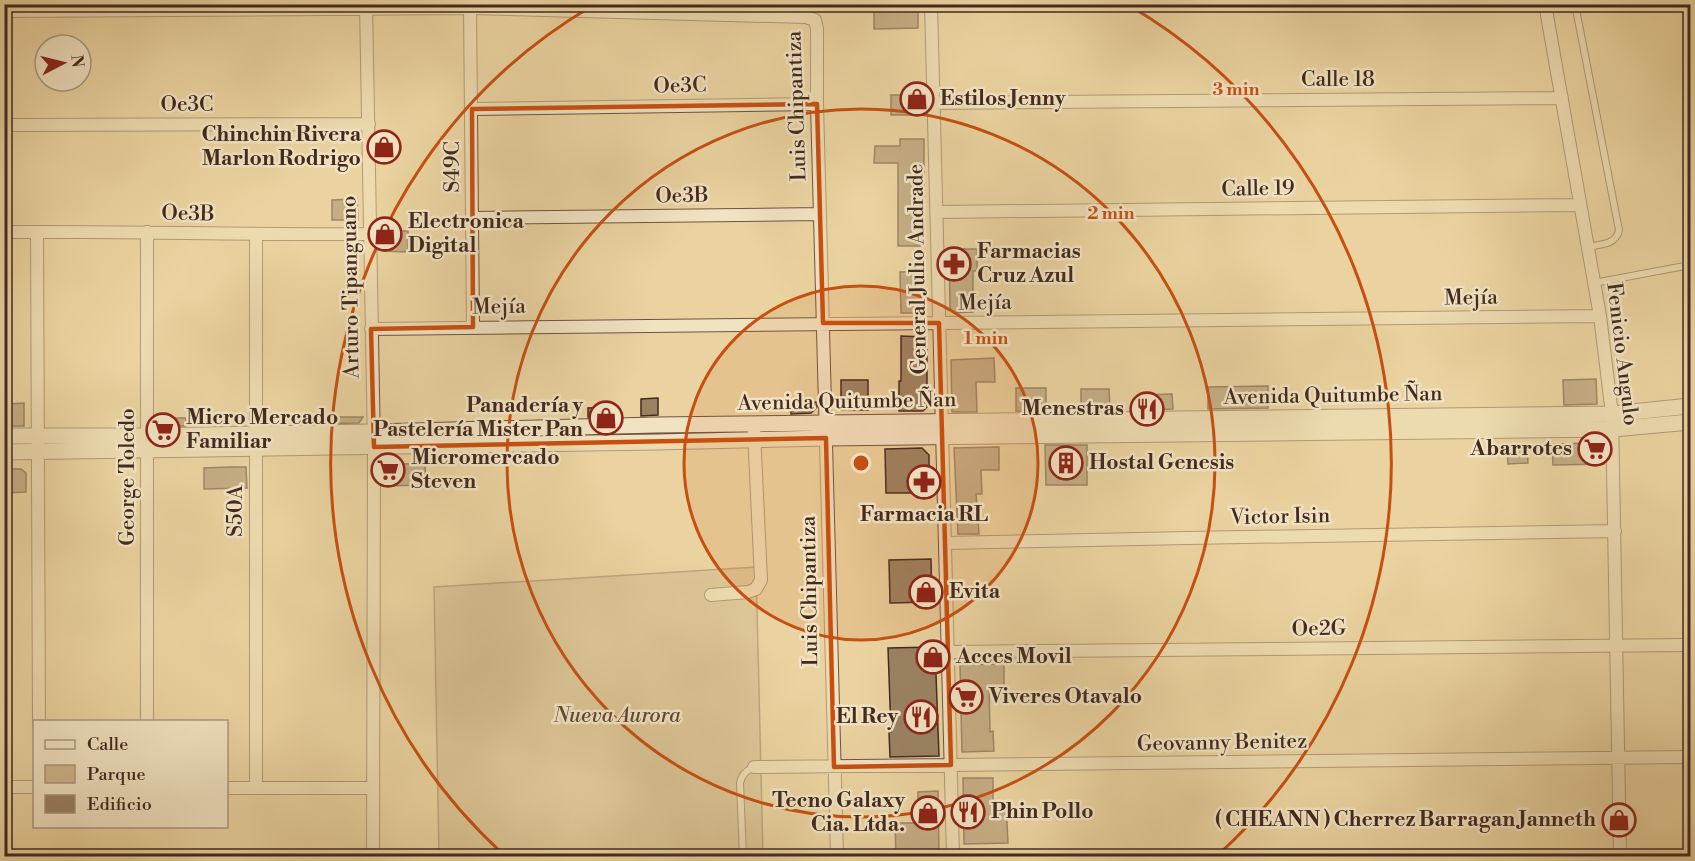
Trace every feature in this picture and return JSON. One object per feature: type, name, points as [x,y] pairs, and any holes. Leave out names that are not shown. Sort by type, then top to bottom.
[{"type":"street","name":"General Julio Andrade","points":[[931,4],[953,856]]},
{"type":"street","name":"Fenicio Angulo","points":[[1545,4],[1594,283],[1613,421],[1620,856]]},
{"type":"street","name":"Arturo Tipanguano","points":[[366,7],[374,440],[373,856]]},
{"type":"street","name":"Luis Chipantiza","points":[[4,11],[470,8],[806,17],[815,20],[837,856]]},
{"type":"street","name":"S49C","points":[[470,8],[473,327]]},
{"type":"street","name":"Calle 18","points":[[934,103],[1562,98]]},
{"type":"street","name":"Oe3C","points":[[472,108],[817,104]]},
{"type":"street","name":"Oe3C","points":[[4,125],[369,124]]},
{"type":"street","name":"Calle 19","points":[[937,212],[1580,205]]},
{"type":"street","name":"Oe3B","points":[[473,218],[820,214]]},
{"type":"street","name":"Oe3B","points":[[4,232],[370,234]]},
{"type":"street","points":[[37,232],[39,720]]},
{"type":"street","name":"George Toledo","points":[[147,232],[147,720]]},
{"type":"street","name":"S50A","points":[[256,235],[256,788]]},
{"type":"street","name":"Mejía","points":[[371,328],[1599,316]]},
{"type":"street","name":"Avenida Quitumbe Ñan","points":[[374,440],[754,423],[942,438],[1613,421],[1690,406]]},
{"type":"street","name":"Avenida Quitumbe Ñan","points":[[4,452],[148,443],[256,441],[755,441],[826,430],[942,422],[1690,422]]},
{"type":"street","points":[[711,595],[748,592],[756,589],[761,580],[754,423]]},
{"type":"street","name":"Avenida Quitumbe Ñan","points":[[4,436],[38,435],[148,443]]},
{"type":"street","name":"Victor Isin","points":[[945,543],[1615,531]]},
{"type":"street","name":"Oe2G","points":[[948,652],[1690,645]]},
{"type":"street","name":"Geovanny Benitez","points":[[754,767],[1690,757]]},
{"type":"street","points":[[4,787],[33,787]]},
{"type":"street","points":[[228,788],[373,788]]},
{"type":"lane","points":[[1575,4],[1619,230],[1615,240],[1587,247]]},
{"type":"lane","points":[[1594,283],[1690,265]]},
{"type":"lane","points":[[743,856],[740,783],[746,771],[754,767]]},
{"type":"highlighted area","points":[[817,104],[823,323],[939,323],[951,765],[834,767],[826,438],[374,447],[371,329],[473,327],[472,109]]},
{"type":"green space","name":"Nueva Aurora","points":[[756,567],[763,856],[439,856],[434,587]]},
{"type":"building","points":[[892,4],[918,4],[918,28],[874,29],[874,7],[892,7]]},
{"type":"building","points":[[891,95],[921,95],[921,115],[891,115]]},
{"type":"building","points":[[900,139],[924,139],[924,246],[898,246],[898,163],[874,163],[875,146],[900,146]]},
{"type":"building","points":[[357,199],[358,220],[332,220],[332,200]]},
{"type":"building","points":[[382,231],[408,231],[408,252],[382,251]]},
{"type":"building","points":[[949,249],[977,249],[977,271],[973,271],[973,312],[954,313],[950,309]]},
{"type":"building","points":[[923,271],[924,313],[901,313],[900,272]]},
{"type":"building","points":[[901,336],[924,337],[927,342],[927,407],[923,411],[899,411]]},
{"type":"building","points":[[994,358],[995,382],[976,382],[977,412],[952,412],[951,360]]},
{"type":"building","points":[[1596,379],[1597,404],[1564,405],[1563,380]]},
{"type":"building","points":[[841,380],[868,380],[868,410],[841,410]]},
{"type":"building","points":[[1268,386],[1268,408],[1208,409],[1208,387]]},
{"type":"building","points":[[1016,388],[1046,388],[1046,411],[1016,411]]},
{"type":"building","points":[[1081,389],[1109,389],[1110,410],[1081,410]]},
{"type":"building","points":[[1172,394],[1173,409],[1142,410],[1142,395]]},
{"type":"building","points":[[658,398],[658,415],[641,416],[641,399]]},
{"type":"building","points":[[817,402],[817,407],[811,413],[791,414],[790,403]]},
{"type":"building","points":[[24,403],[24,426],[9,426],[9,404]]},
{"type":"building","points":[[611,407],[611,416],[588,417],[588,408]]},
{"type":"building","points":[[299,417],[363,417],[359,423],[300,424]]},
{"type":"building","points":[[159,418],[186,418],[186,426],[159,426]]},
{"type":"building","points":[[1599,443],[1604,449],[1604,464],[1553,465],[1552,444]]},
{"type":"building","name":"Hostal Genesis","points":[[1045,445],[1087,445],[1087,485],[1046,485]]},
{"type":"building","points":[[1527,445],[1528,463],[1508,464],[1507,446]]},
{"type":"building","points":[[999,447],[999,470],[981,470],[982,494],[976,494],[979,534],[958,534],[954,448]]},
{"type":"building","points":[[922,448],[929,455],[929,493],[886,493],[885,449]]},
{"type":"building","points":[[425,463],[426,485],[383,486],[383,465]]},
{"type":"building","points":[[246,467],[247,488],[204,489],[204,468]]},
{"type":"building","points":[[4,469],[21,469],[26,473],[26,492],[4,493]]},
{"type":"building","points":[[931,559],[932,602],[890,603],[889,560]]},
{"type":"building","points":[[935,647],[939,756],[890,757],[888,648]]},
{"type":"building","points":[[1004,664],[1004,686],[989,686],[990,732],[993,731],[994,751],[962,752],[960,665]]},
{"type":"building","points":[[963,778],[993,778],[993,803],[1006,803],[1008,843],[964,844]]},
{"type":"building","points":[[938,791],[939,856],[896,856],[895,823],[918,823],[918,792]]},
{"type":"place","name":"Estilos Jenny","points":[[917,99]]},
{"type":"place","name":"Chinchin Rivera Marlon Rodrigo","points":[[384,147]]},
{"type":"place","name":"Electronica Digital","points":[[385,234]]},
{"type":"place","name":"Farmacias Cruz Azul","points":[[954,264]]},
{"type":"place","name":"Menestras","points":[[1147,409]]},
{"type":"place","name":"Panadería y Pastelería Mister Pan","points":[[606,418]]},
{"type":"place","name":"Micro Mercado Familiar","points":[[163,430]]},
{"type":"place","name":"Abarrotes","points":[[1595,449]]},
{"type":"place","name":"Hostal Genesis","points":[[1066,463]]},
{"type":"place","name":"Micromercado Steven","points":[[388,470]]},
{"type":"place","name":"Farmacia RL","points":[[924,482]]},
{"type":"place","name":"Evita","points":[[926,592]]},
{"type":"place","name":"Acces Movil","points":[[933,657]]},
{"type":"place","name":"Viveres Otavalo","points":[[966,697]]},
{"type":"place","name":"El Rey","points":[[921,717]]},
{"type":"place","name":"Phin Pollo","points":[[968,812]]},
{"type":"place","name":"Tecno Galaxy Cia. Ltda.","points":[[928,813]]},
{"type":"place","name":"( CHEANN ) Cherrez Barragan Janneth","points":[[1619,820]]}]
